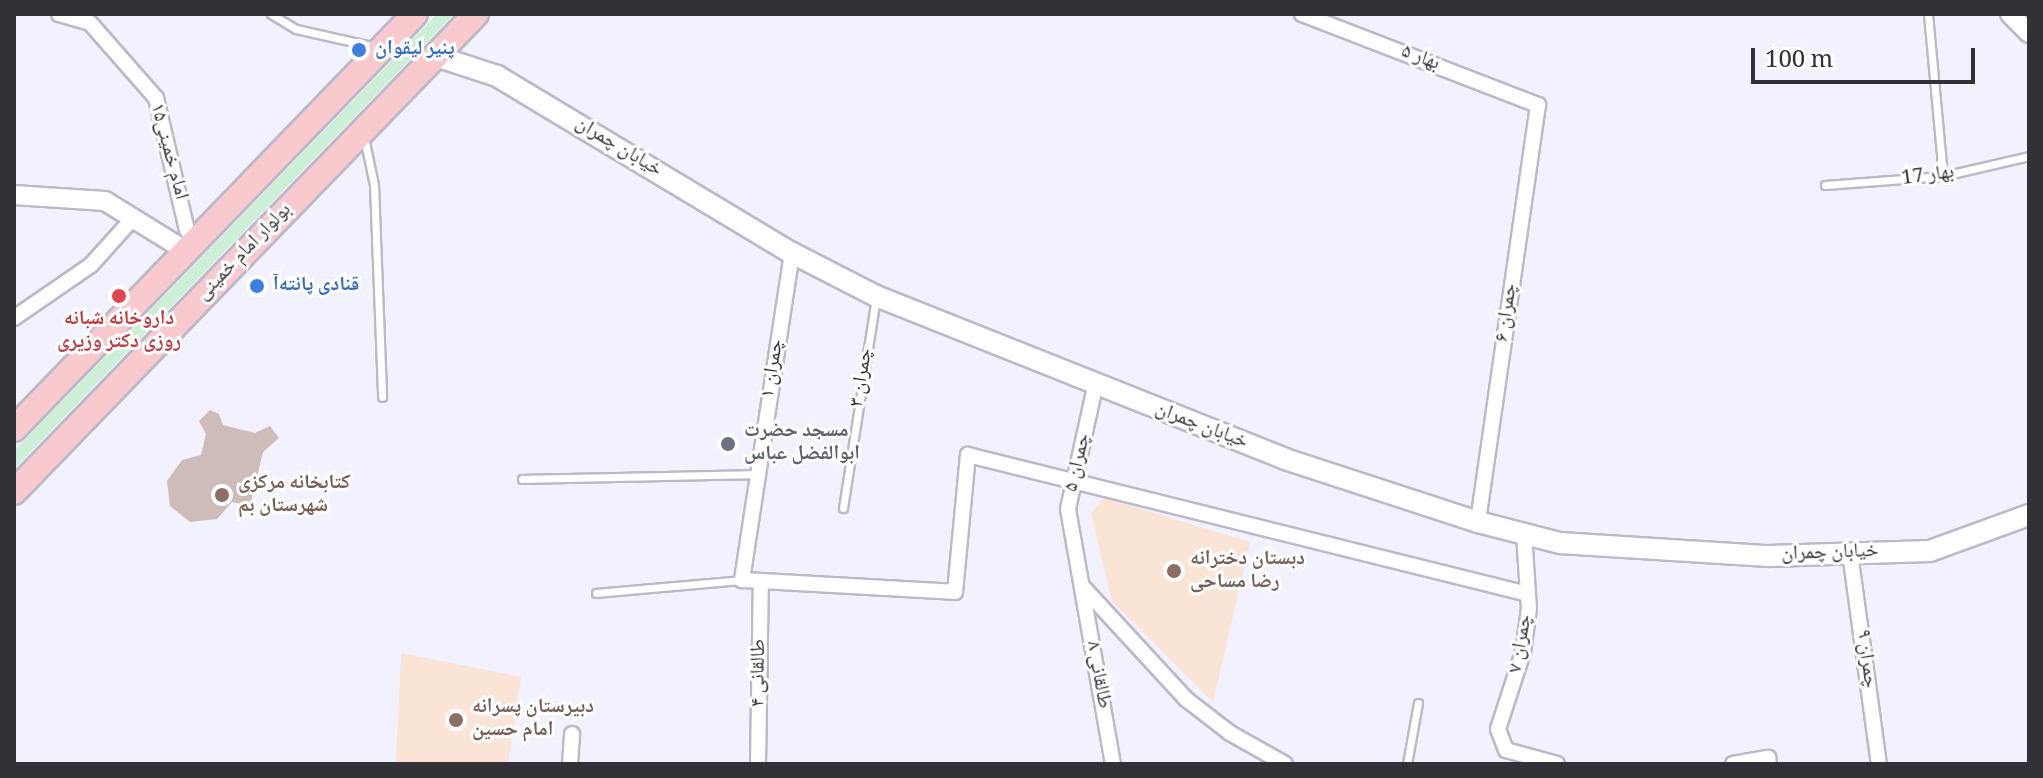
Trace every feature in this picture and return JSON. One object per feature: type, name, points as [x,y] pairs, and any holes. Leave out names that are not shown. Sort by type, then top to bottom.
[{"type":"main road","points":[[14,429],[415,14]]},
{"type":"main road","name":"بولوار امام خمینی","points":[[14,492],[476,14]]},
{"type":"main road","name":"خیابان چمران","points":[[436,56],[497,76],[792,253],[876,296],[1095,387],[1285,459],[1478,522],[1560,543],[1769,556],[1930,551],[2029,515]]},
{"type":"street","name":"امام خمینی۱۵ ‍","points":[[59,14],[90,23],[156,98],[191,246]]},
{"type":"street","name":"بهار ۵","points":[[1302,14],[1538,105]]},
{"type":"street","points":[[2010,14],[2029,33]]},
{"type":"street","name":"چمران ۶","points":[[1478,522],[1538,105]]},
{"type":"street","points":[[14,195],[105,201],[191,246]]},
{"type":"street","points":[[14,318],[91,265],[134,217]]},
{"type":"street","name":"چمران ۱","points":[[742,580],[792,253]]},
{"type":"street","name":"چمران ۵","points":[[1081,586],[1068,509],[1095,387]]},
{"type":"street","points":[[742,580],[955,592],[968,455],[1528,594]]},
{"type":"street","name":"چمران ۷","points":[[1504,757],[1498,729],[1523,652],[1528,594],[1524,534]]},
{"type":"street","name":"چمران ۹","points":[[1850,553],[1879,764]]},
{"type":"street","name":"طالقانی ۴","points":[[758,764],[761,582]]},
{"type":"street","points":[[1081,586],[1186,699],[1230,733],[1285,764]]},
{"type":"street","name":"طالقانی ۸","points":[[1081,586],[1113,764]]},
{"type":"street","points":[[570,764],[572,734]]},
{"type":"street","points":[[1504,757],[1557,764]]},
{"type":"street","points":[[1733,764],[1768,758],[1769,764]]},
{"type":"lane","points":[[271,14],[296,29],[381,48]]},
{"type":"lane","points":[[1928,14],[1943,176]]},
{"type":"lane","points":[[363,131],[374,185],[382,397]]},
{"type":"lane","name":"بهار 17","points":[[1825,185],[1943,176],[2029,156]]},
{"type":"lane","name":"چمران ۳","points":[[843,508],[876,296]]},
{"type":"lane","points":[[522,479],[758,474]]},
{"type":"lane","points":[[596,593],[742,580]]},
{"type":"lane","points":[[1407,764],[1418,703]]},
{"type":"shaded area","name":"دبستان دخترانه رضا مساحی","points":[[1104,498],[1250,542],[1213,702],[1112,601],[1091,513]]},
{"type":"shaded area","name":"دبیرستان پسرانه امام حسین","points":[[401,653],[521,677],[508,764],[396,764]]},
{"type":"green space","points":[[437,14],[454,14],[14,469],[14,451]]},
{"type":"building","points":[[210,410],[219,414],[223,425],[255,433],[270,426],[279,438],[263,452],[250,506],[232,502],[217,519],[190,522],[170,506],[167,481],[182,460],[201,455],[206,434],[199,421]]},
{"type":"place","name":"پنیر لیقوان","points":[[359,50]]},
{"type":"place","name":"قنادی پانته‌آ","points":[[257,286]]},
{"type":"place","name":"داروخانه شبانه روزی دکتر وزیری","points":[[119,296]]},
{"type":"place","name":"مسجد حضرت ابوالفضل عباس","points":[[728,444]]},
{"type":"place","name":"کتابخانه مرکزی شهرستان بم","points":[[222,495]]},
{"type":"place","name":"دبستان دخترانه رضا مساحی","points":[[1174,571]]},
{"type":"place","name":"دبیرستان پسرانه امام حسین","points":[[456,720]]}]
